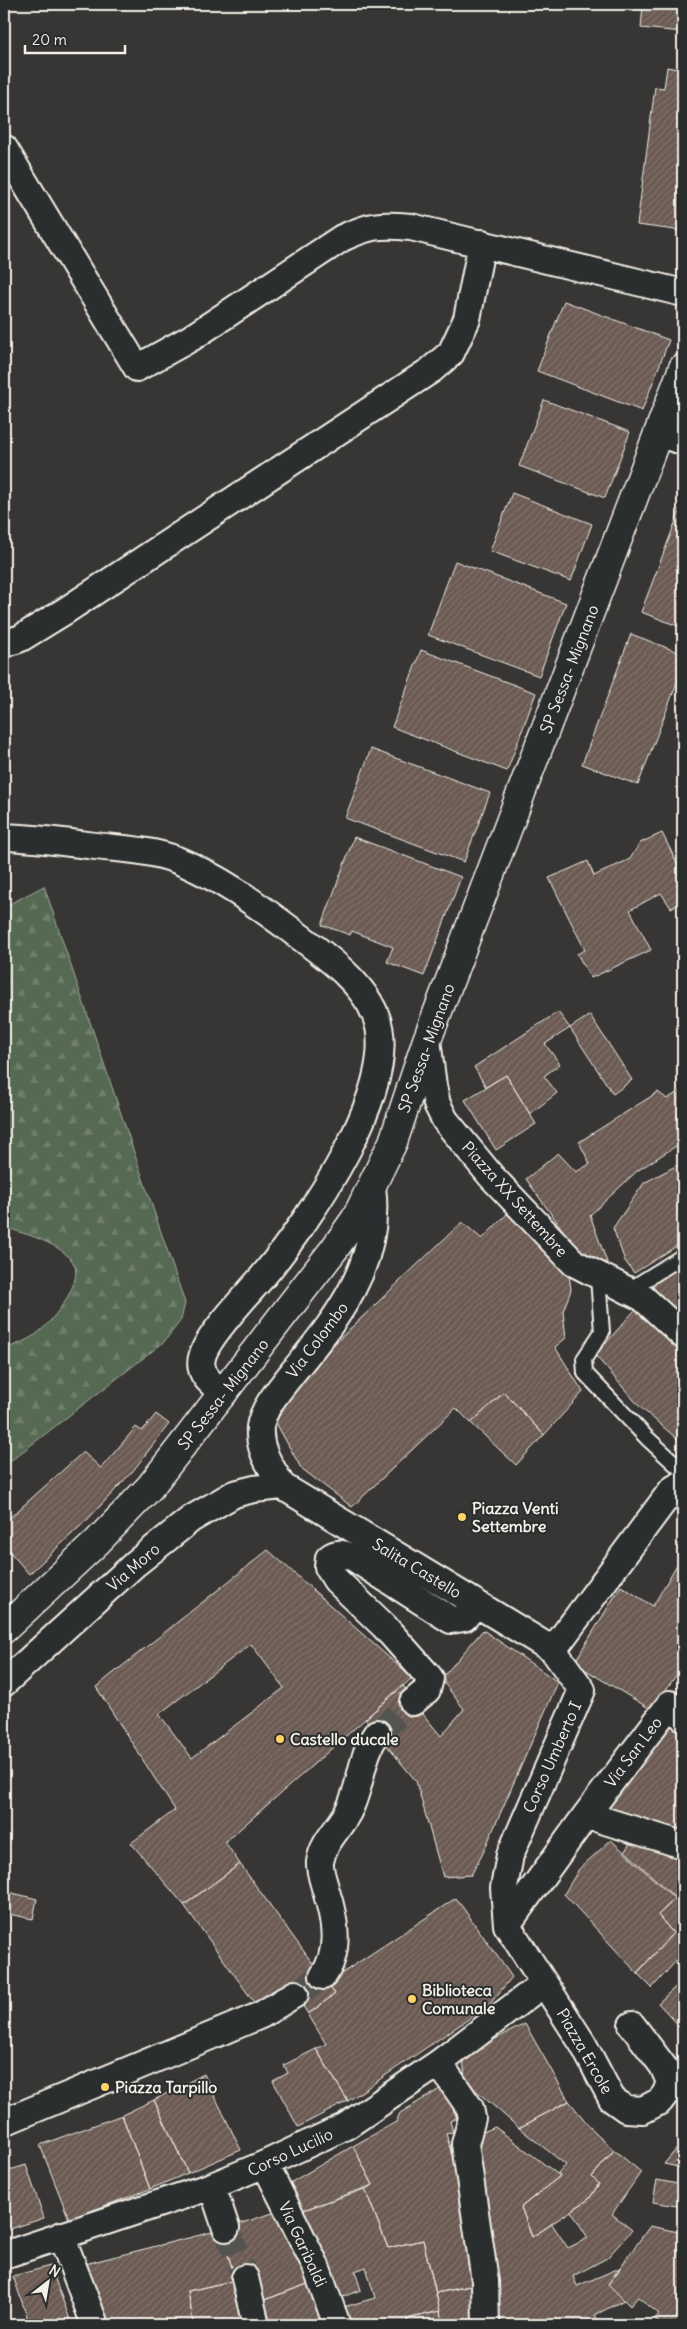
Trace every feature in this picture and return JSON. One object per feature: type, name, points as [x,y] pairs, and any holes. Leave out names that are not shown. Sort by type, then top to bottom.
[{"type":"street","points":[[4,148],[136,368],[191,338],[342,238],[369,226],[386,224],[411,227],[683,293]]},
{"type":"street","points":[[4,644],[21,638],[65,611],[431,370],[451,353],[467,318],[482,243]]},
{"type":"street","name":"SP Sessa- Mignano","points":[[4,1628],[120,1519],[150,1487],[224,1393],[356,1218],[393,1142],[427,1040],[671,437],[683,368]]},
{"type":"street","points":[[4,837],[140,851],[176,860],[209,876],[253,902],[303,939],[337,967],[363,994],[375,1014],[382,1052],[366,1108],[344,1158],[324,1192],[275,1262],[221,1326],[203,1353],[201,1363],[207,1381],[224,1393]]},
{"type":"street","name":"Piazza XX Settembre","points":[[427,1040],[432,1086],[437,1104],[445,1120],[491,1176],[574,1263],[598,1277],[643,1298],[683,1335]]},
{"type":"street","name":"Via Colombo","points":[[282,1486],[264,1454],[260,1439],[260,1425],[277,1393],[334,1321],[356,1286],[372,1236],[375,1207],[372,1187]]},
{"type":"street","points":[[553,1650],[672,1490],[683,1483]]},
{"type":"street","name":"Salita Castello","points":[[282,1486],[553,1650]]},
{"type":"street","name":"Via Moro","points":[[4,1683],[136,1563],[191,1519],[234,1494],[254,1489],[282,1486]]},
{"type":"street","points":[[413,1702],[427,1690],[430,1678],[384,1626],[336,1580],[328,1567],[329,1558],[334,1554],[343,1553],[354,1558],[451,1620],[464,1618],[476,1604]]},
{"type":"street","name":"Corso Umberto I","points":[[544,1983],[507,1925],[504,1888],[510,1855],[582,1690],[553,1650]]},
{"type":"street","name":"Via San Leo","points":[[586,1815],[670,1704],[683,1717]]},
{"type":"street","points":[[323,1976],[332,1961],[335,1931],[332,1907],[319,1864],[326,1846],[348,1812],[358,1788],[369,1744],[377,1733]]},
{"type":"street","points":[[507,1925],[586,1815],[683,1845]]},
{"type":"street","name":"Piazza Ercole","points":[[544,1983],[583,2044],[612,2099],[626,2109],[643,2110],[660,2100],[666,2093],[670,2082],[663,2066],[632,2024]]},
{"type":"street","name":"Corso Lucilio","points":[[4,2255],[212,2186],[265,2164],[346,2126],[439,2063],[544,1983]]},
{"type":"street","points":[[4,2122],[261,2015],[295,1994]]},
{"type":"street","points":[[439,2063],[470,2108],[472,2118],[465,2144],[485,2281],[486,2325]]},
{"type":"street","name":"Via Garibaldi","points":[[265,2164],[315,2264],[337,2325]]},
{"type":"street","points":[[212,2186],[226,2228]]},
{"type":"street","points":[[61,2235],[95,2325]]},
{"type":"street","points":[[245,2278],[256,2325]]},
{"type":"lane","points":[[629,1290],[683,1256]]},
{"type":"lane","points":[[598,1277],[602,1332],[584,1359],[585,1373],[647,1438],[683,1471]]},
{"type":"green space","points":[[44,886],[185,1303],[181,1320],[164,1342],[4,1466],[4,1350],[31,1337],[49,1322],[70,1292],[76,1272],[74,1264],[61,1250],[42,1240],[4,1227],[4,907]]},
{"type":"building","points":[[643,4],[683,4],[683,32],[641,28]]},
{"type":"building","points":[[667,67],[683,70],[683,231],[637,225],[655,87],[664,88]]},
{"type":"building","points":[[564,301],[669,340],[642,411],[537,371]]},
{"type":"building","points":[[544,400],[630,432],[605,498],[519,466]]},
{"type":"building","points":[[512,493],[592,524],[571,581],[490,551]]},
{"type":"building","points":[[683,502],[683,628],[641,612]]},
{"type":"building","points":[[455,561],[566,603],[539,676],[428,635]]},
{"type":"building","points":[[631,634],[683,654],[683,667],[638,785],[582,764]]},
{"type":"building","points":[[421,650],[536,693],[507,771],[392,727]]},
{"type":"building","points":[[371,749],[490,793],[464,862],[345,818]]},
{"type":"building","points":[[662,833],[683,875],[683,902],[671,908],[661,893],[630,910],[651,950],[591,978],[577,954],[585,950],[549,878],[588,861],[594,876],[630,859],[640,843]]},
{"type":"building","points":[[354,837],[461,877],[424,976],[387,962],[393,947],[352,931],[350,935],[322,925]]},
{"type":"building","points":[[558,1012],[570,1028],[545,1044],[560,1064],[544,1076],[557,1093],[530,1114],[506,1075],[486,1087],[474,1067]]},
{"type":"building","points":[[590,1015],[632,1080],[613,1094],[570,1028]]},
{"type":"building","points":[[506,1075],[536,1124],[496,1150],[465,1100]]},
{"type":"building","points":[[683,1089],[683,1158],[676,1146],[637,1171],[590,1215],[609,1268],[582,1257],[526,1179],[558,1153],[576,1172],[590,1164],[579,1142],[658,1092],[667,1099]]},
{"type":"building","points":[[683,1162],[683,1242],[634,1273],[625,1261],[613,1228],[644,1183]]},
{"type":"building","points":[[512,1209],[568,1265],[571,1290],[563,1311],[566,1338],[555,1347],[583,1392],[544,1435],[504,1392],[471,1423],[456,1408],[352,1507],[301,1468],[275,1421],[289,1387],[462,1222],[482,1239]]},
{"type":"building","points":[[683,1263],[683,1321],[653,1287],[657,1280]]},
{"type":"building","points":[[635,1310],[683,1346],[683,1444],[640,1407],[595,1355]]},
{"type":"building","points":[[504,1392],[544,1435],[516,1465],[471,1423]]},
{"type":"building","points":[[156,1414],[169,1424],[132,1472],[88,1519],[29,1574],[4,1545],[4,1523],[83,1452],[101,1468],[136,1427],[142,1431]]},
{"type":"building","name":"Castello ducale","points":[[268,1550],[412,1678],[225,1842],[240,1864],[184,1905],[131,1843],[175,1810],[96,1687]],"holes":[[[251,1644],[284,1688],[192,1758],[159,1714]]]},
{"type":"building","points":[[683,1554],[683,1656],[678,1665],[681,1668],[652,1710],[574,1663],[621,1586],[653,1606]]},
{"type":"building","points":[[483,1630],[558,1682],[482,1855],[471,1875],[443,1877],[416,1781],[365,1719],[403,1685],[413,1702],[441,1736],[464,1709],[441,1679]]},
{"type":"building","points":[[675,1718],[683,1725],[683,1833],[605,1814]]},
{"type":"building","points":[[636,1834],[683,1849],[683,1905],[625,1851]]},
{"type":"building","points":[[611,1840],[675,1899],[658,1915],[673,1933],[637,1973],[564,1894],[579,1869]]},
{"type":"building","points":[[240,1864],[335,1994],[308,2014],[295,1994],[256,2005],[184,1905]]},
{"type":"building","points":[[4,1891],[37,1899],[33,1919],[4,1913]]},
{"type":"building","name":"Biblioteca Comunale","points":[[456,1898],[512,1977],[489,2005],[348,2101],[316,2049],[326,2044],[308,2014],[335,1994],[327,1983]]},
{"type":"building","points":[[675,1899],[683,1905],[683,1953],[652,1988],[637,1973],[673,1933],[658,1915]]},
{"type":"building","points":[[682,1981],[683,1983],[683,2030],[658,2003]]},
{"type":"building","points":[[525,2024],[569,2101],[519,2128],[465,2081],[463,2055]]},
{"type":"building","points":[[316,2049],[348,2101],[298,2127],[273,2081],[288,2073],[284,2065]]},
{"type":"building","points":[[204,2074],[241,2150],[188,2173],[154,2100]]},
{"type":"building","points":[[443,2087],[457,2118],[450,2121],[453,2132],[446,2133],[463,2198],[459,2201],[475,2285],[436,2293],[423,2240],[388,2248],[365,2189],[373,2185],[353,2146],[396,2122],[400,2113]]},
{"type":"building","points":[[154,2100],[188,2173],[150,2189],[122,2115]]},
{"type":"building","points":[[569,2101],[595,2133],[614,2150],[592,2177],[599,2184],[589,2199],[532,2237],[521,2207],[560,2176],[558,2174],[566,2165],[519,2128]]},
{"type":"building","points":[[122,2115],[150,2189],[69,2219],[40,2145]]},
{"type":"building","points":[[495,2127],[560,2176],[521,2207],[532,2237],[552,2224],[568,2248],[588,2238],[571,2211],[589,2199],[599,2184],[592,2177],[614,2150],[641,2172],[612,2214],[632,2230],[607,2258],[573,2276],[577,2286],[622,2267],[608,2284],[624,2300],[595,2315],[601,2325],[502,2325],[484,2240],[469,2138]]},
{"type":"building","points":[[683,2141],[683,2168],[664,2164]]},
{"type":"building","points":[[353,2146],[373,2185],[295,2213],[283,2187]]},
{"type":"building","points":[[26,2165],[44,2218],[4,2231],[4,2172]]},
{"type":"building","points":[[657,2180],[683,2185],[683,2207],[653,2202]]},
{"type":"building","points":[[365,2189],[388,2248],[423,2240],[440,2311],[407,2319],[408,2325],[346,2325],[340,2308],[375,2298],[366,2267],[355,2271],[361,2290],[334,2300],[295,2213]]},
{"type":"building","points":[[279,2211],[316,2281],[259,2302],[236,2280],[220,2230]]},
{"type":"building","points":[[650,2226],[683,2233],[683,2325],[661,2325],[655,2318],[659,2314],[638,2297],[630,2306],[608,2284]]},
{"type":"building","points":[[220,2230],[236,2280],[188,2291],[193,2322],[172,2325],[104,2325],[85,2264]]},
{"type":"building","points":[[50,2266],[72,2325],[30,2325],[13,2276]]},
{"type":"building","points":[[236,2280],[248,2325],[172,2325],[193,2322],[188,2291]]},
{"type":"building","points":[[316,2281],[332,2325],[264,2325],[259,2302]]},
{"type":"building","points":[[475,2285],[474,2325],[443,2325],[436,2293]]},
{"type":"building","points":[[440,2311],[443,2325],[408,2325],[407,2319]]},
{"type":"tunnel","points":[[377,1733],[413,1702]]},
{"type":"tunnel","points":[[295,1994],[323,1976]]},
{"type":"tunnel","points":[[226,2228],[245,2278]]},
{"type":"place","name":"Piazza Venti Settembre","points":[[462,1517]]},
{"type":"place","name":"Castello ducale","points":[[280,1739]]},
{"type":"place","name":"Biblioteca Comunale","points":[[412,1999]]},
{"type":"place","name":"Piazza Tarpillo","points":[[105,2087]]}]
